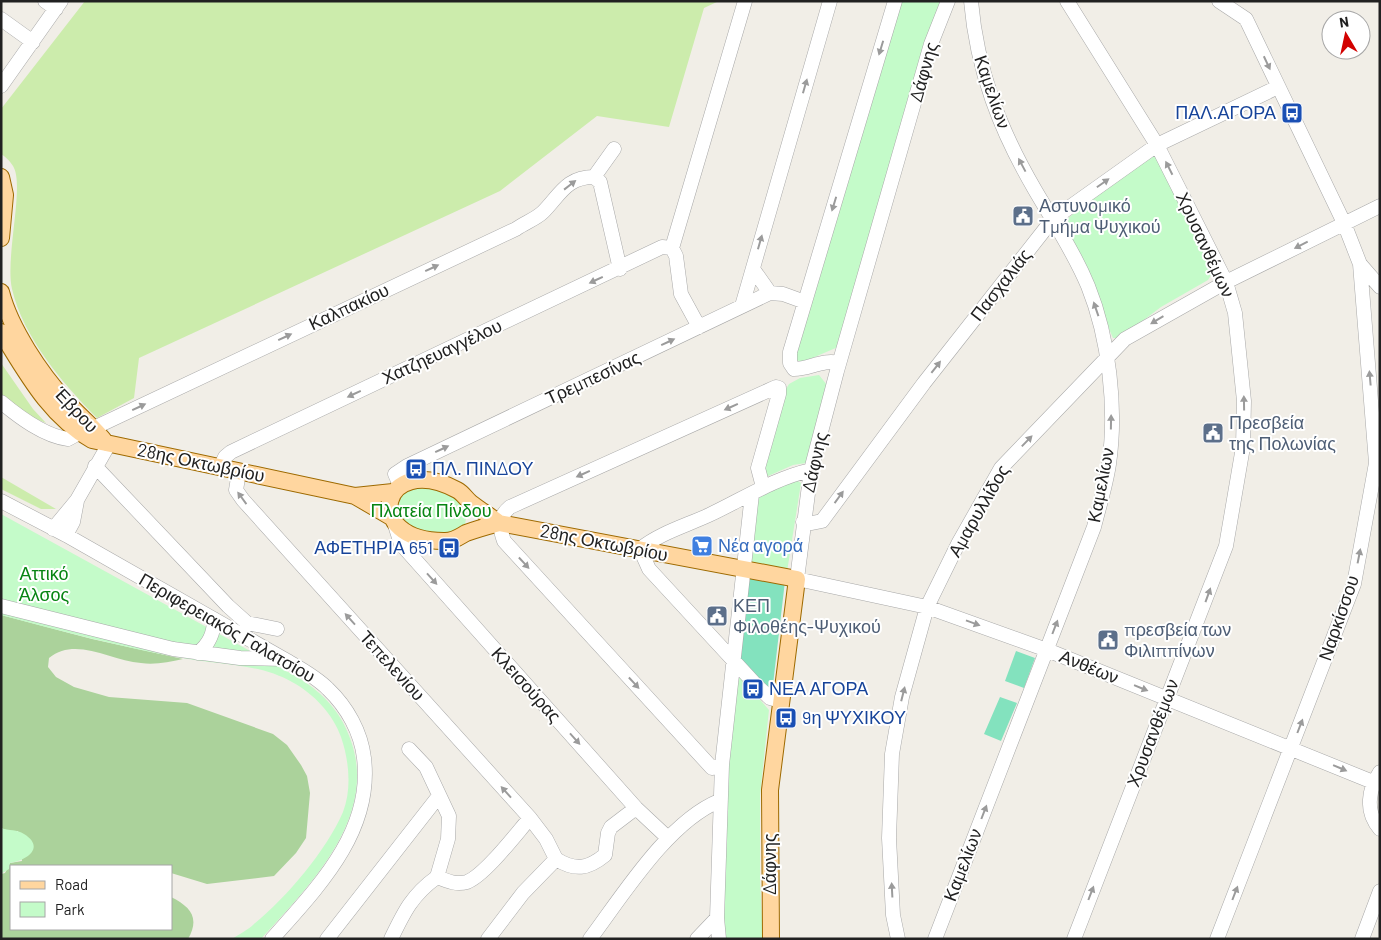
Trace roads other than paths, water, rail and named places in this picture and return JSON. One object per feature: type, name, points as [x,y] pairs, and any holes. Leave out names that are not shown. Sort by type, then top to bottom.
[{"type":"main road","points":[[1,177],[5,195],[1,238]]},
{"type":"main road","name":"Έβρου","points":[[1,292],[11,320],[49,380],[71,407],[96,429],[106,446]]},
{"type":"main road","name":"Έβρου","points":[[1,332],[46,402],[79,433],[106,446]]},
{"type":"main road","name":"28ης Οκτωβρίου","points":[[106,446],[355,496],[393,521],[402,530],[430,540],[448,541],[499,523]]},
{"type":"main road","name":"28ης Οκτωβρίου","points":[[355,496],[397,488],[417,480],[436,483],[455,489],[499,523],[796,579]]},
{"type":"main road","points":[[393,521],[389,503],[397,488]]},
{"type":"main road","points":[[465,534],[472,519],[469,501]]},
{"type":"main road","name":"Δάφνης","points":[[771,939],[770,790],[796,579]]},
{"type":"street","points":[[698,327],[681,294],[676,256],[672,248],[745,1]]},
{"type":"street","points":[[742,306],[830,1]]},
{"type":"street","points":[[839,363],[820,362],[801,369],[792,368],[790,352],[895,1]]},
{"type":"street","name":"Δάφνης","points":[[796,579],[811,470],[839,363],[931,44],[948,1]]},
{"type":"street","name":"Καμελίων","points":[[935,939],[1094,527],[1109,465],[1111,420],[1108,356],[1088,286],[1026,172],[993,104],[979,59],[971,1]]},
{"type":"street","name":"Χρυσανθέμων","points":[[1067,1],[1157,145],[1226,282],[1235,313],[1244,400],[1243,447],[1226,546],[1198,623],[1166,698],[1074,939]]},
{"type":"street","name":"Ναρκίσσου","points":[[1217,939],[1354,584],[1376,463],[1360,264],[1344,223],[1246,19],[1219,1]]},
{"type":"street","points":[[1,86],[5,71],[33,42],[54,4]]},
{"type":"street","points":[[1,19],[33,42]]},
{"type":"street","name":"Πασχαλιάς","points":[[803,522],[822,521],[924,383],[1053,219],[1157,145],[1278,86]]},
{"type":"street","points":[[614,149],[594,176],[600,182],[620,269]]},
{"type":"street","name":"Καλπακίου","points":[[96,429],[98,426],[516,229],[542,213],[569,184],[580,177],[594,176]]},
{"type":"street","name":"Αμαρυλλίδος","points":[[898,939],[893,915],[889,838],[892,754],[902,697],[927,607],[958,544],[1001,468],[1125,339],[1226,282],[1380,206]]},
{"type":"street","name":"Χατζηευαγγέλου","points":[[220,468],[225,457],[231,452],[620,269],[662,247],[672,248]]},
{"type":"street","points":[[1360,264],[1380,287]]},
{"type":"street","points":[[753,269],[770,294],[783,294],[805,302]]},
{"type":"street","name":"Τρεμπεσίνας","points":[[397,488],[395,474],[407,466],[770,294]]},
{"type":"street","points":[[719,939],[717,918],[719,801],[722,765],[735,660],[743,569],[757,491],[758,468],[779,394],[779,388],[776,386],[510,507],[504,512],[499,523],[504,541],[517,556],[712,768],[722,765]]},
{"type":"street","points":[[1,402],[16,415],[58,436],[68,439],[79,433]]},
{"type":"street","points":[[59,532],[106,446]]},
{"type":"street","points":[[95,466],[228,606],[247,623],[277,629]]},
{"type":"street","points":[[781,701],[770,698],[649,569],[640,549],[653,539],[794,474],[811,470]]},
{"type":"street","name":"Τεπελενίου","points":[[239,472],[236,490],[242,500],[530,818],[546,839],[556,858]]},
{"type":"street","name":"Περιφερειακός Γαλατσίου","points":[[1,501],[284,659],[327,688],[349,716],[363,748],[365,792],[359,819],[348,843],[326,875],[272,939]]},
{"type":"street","name":"Κλεισούρας","points":[[393,521],[401,544],[636,808],[668,838]]},
{"type":"street","name":"Ανθέων","points":[[796,579],[927,607],[1046,650],[1292,747],[1377,777]]},
{"type":"street","points":[[1,606],[111,635],[198,653],[260,659],[284,659]]},
{"type":"street","points":[[198,653],[212,635],[214,619]]},
{"type":"street","points":[[391,939],[409,903],[437,877],[448,839],[449,816],[446,806],[438,797],[426,767],[409,748]]},
{"type":"street","points":[[1377,777],[1369,796],[1370,810],[1380,830]]},
{"type":"street","points":[[327,939],[438,797]]},
{"type":"street","points":[[590,939],[668,838],[704,807],[719,801]]},
{"type":"street","points":[[488,939],[523,893],[556,858],[568,867],[581,868],[595,863],[604,855],[611,826],[636,808]]},
{"type":"street","points":[[437,877],[453,884],[467,882],[480,874],[530,818]]},
{"type":"street","points":[[1362,939],[1380,891]]},
{"type":"street","points":[[697,939],[717,918]]},
{"type":"place","name":"ΠΑΛ.ΑΓΟΡΑ","points":[[1292,113]]},
{"type":"place","name":"Αστυνομικό Τμήμα Ψυχικού","points":[[1023,216]]},
{"type":"place","name":"Πρεσβεία της Πολωνίας","points":[[1213,433]]},
{"type":"place","name":"ΠΛ. ΠΙΝΔΟΥ","points":[[416,469]]},
{"type":"place","name":"Νέα αγορά","points":[[702,546]]},
{"type":"place","name":"ΑΦΕΤΗΡΙΑ 651","points":[[449,548]]},
{"type":"place","name":"ΚΕΠ Φιλοθέης-Ψυχικού","points":[[717,616]]},
{"type":"place","name":"πρεσβεία των Φιλιππίνων","points":[[1108,640]]},
{"type":"place","name":"ΝΕΑ ΑΓΟΡΑ","points":[[753,689]]},
{"type":"place","name":"9η ΨΥΧΙΚΟΥ","points":[[786,718]]},
{"type":"park label","name":"Πλατεία Πίνδου","points":[[431,511]]},
{"type":"park label","name":"Αττικό Άλσος","points":[[44,584]]}]
